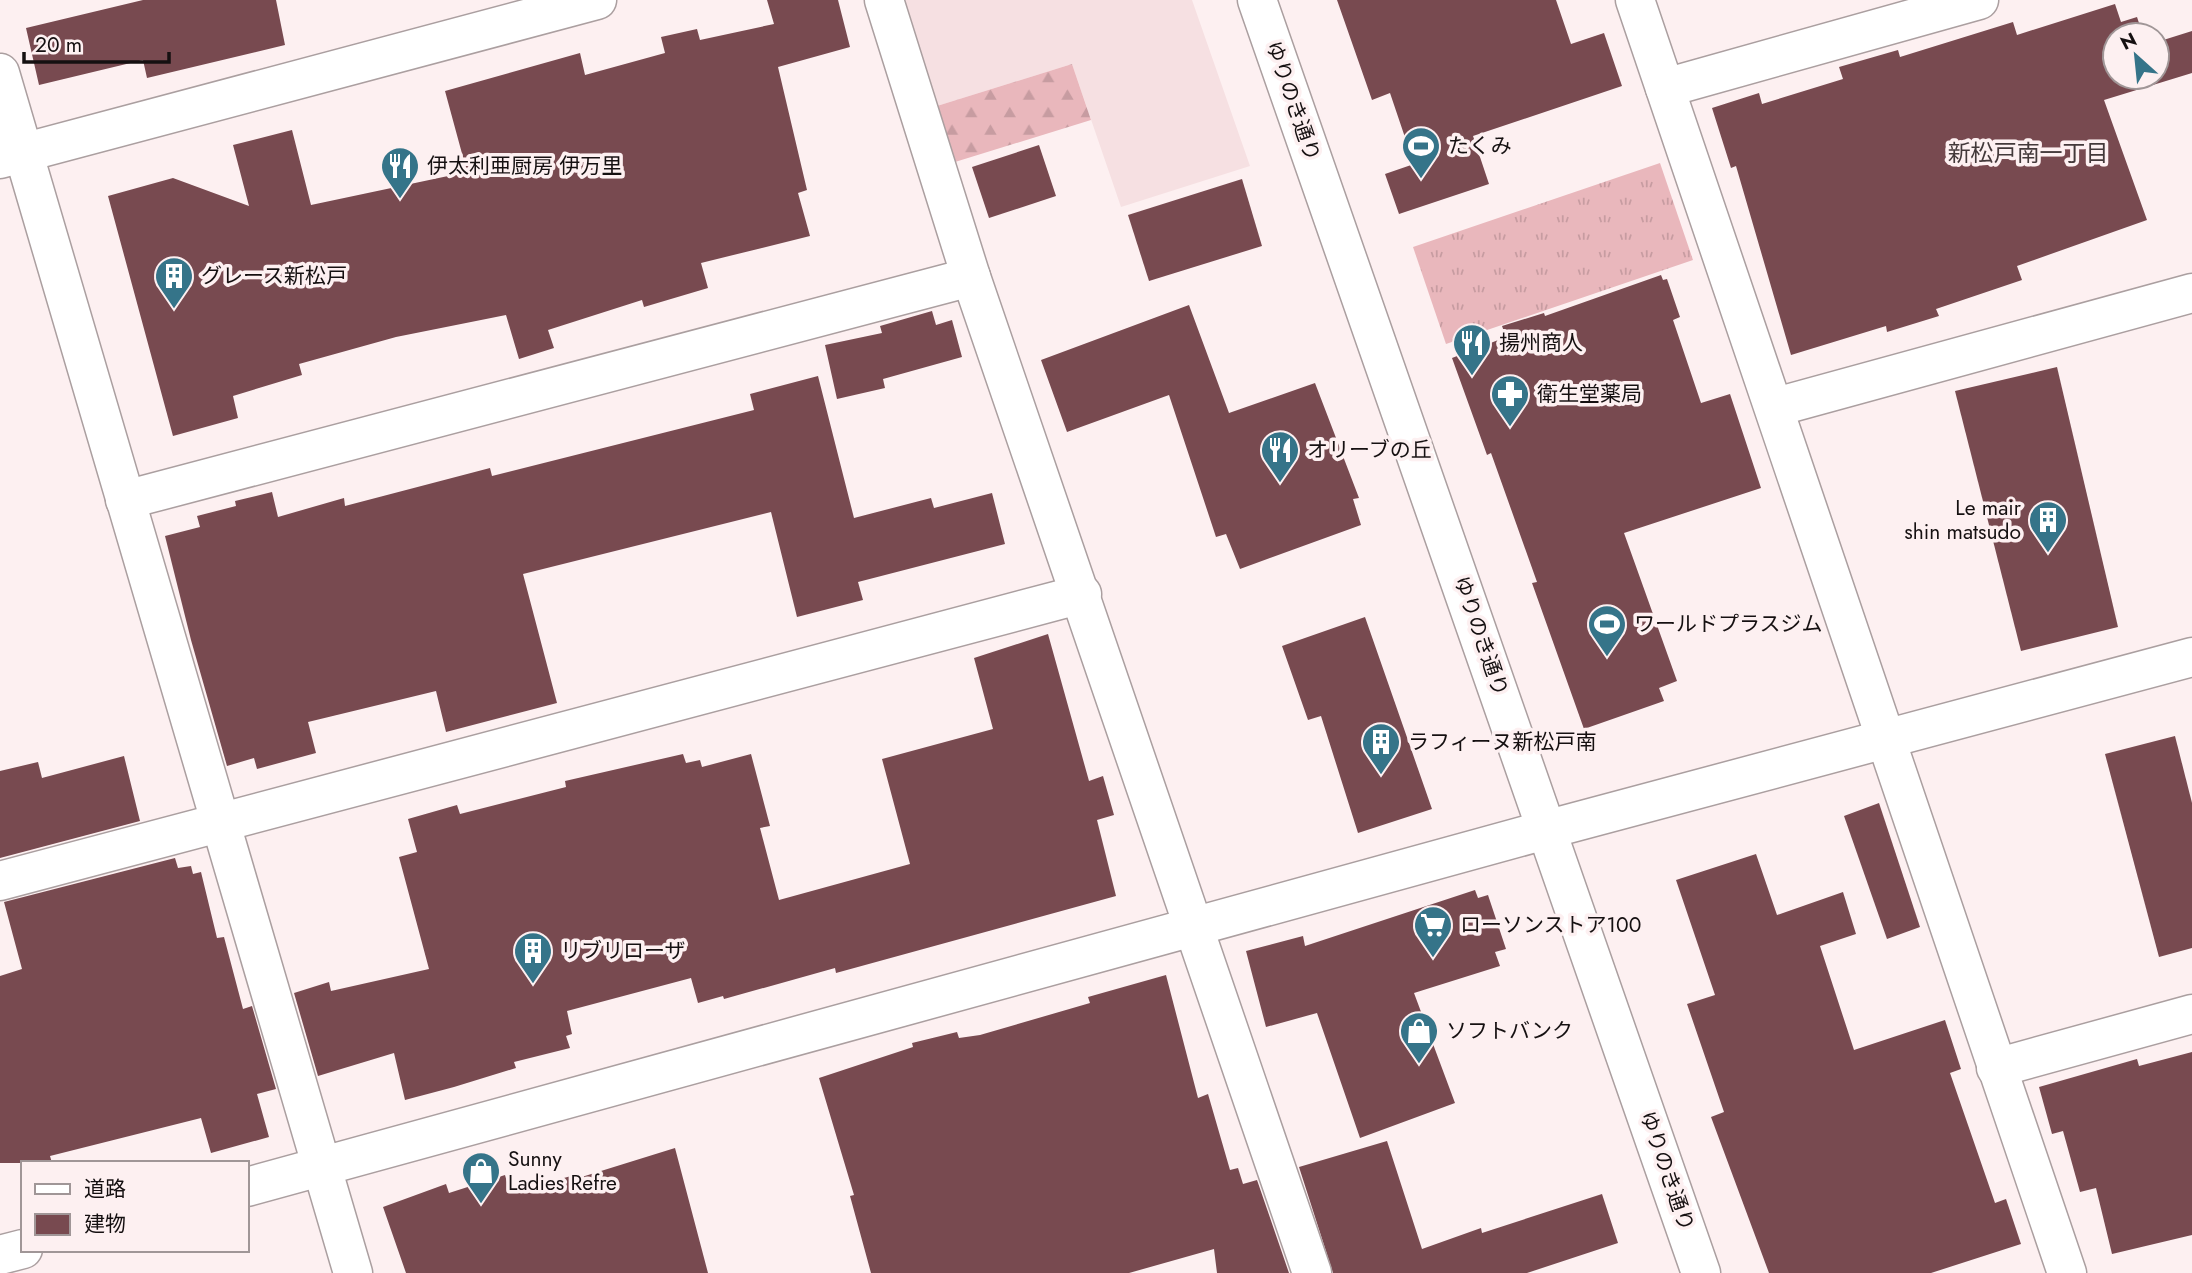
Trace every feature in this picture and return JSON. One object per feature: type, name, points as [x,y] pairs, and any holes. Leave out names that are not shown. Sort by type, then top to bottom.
[{"type":"street","points":[[11,156],[597,0]]},
{"type":"street","points":[[884,0],[971,276],[1082,594],[1312,1273]]},
{"type":"street","name":"ゆりのき通り","points":[[1258,0],[1549,829],[1701,1273]]},
{"type":"street","points":[[1635,0],[1776,407],[1885,740],[2067,1273]]},
{"type":"street","points":[[1665,88],[1979,0]]},
{"type":"street","points":[[0,73],[11,156],[125,500],[223,822],[353,1273]]},
{"type":"street","points":[[125,500],[971,276]]},
{"type":"street","points":[[1776,407],[2192,293]]},
{"type":"street","points":[[0,881],[1082,594]]},
{"type":"street","points":[[248,1187],[1549,829],[2192,657]]},
{"type":"street","points":[[1996,1068],[2192,1014]]},
{"type":"street","points":[[0,1255],[21,1250]]},
{"type":"shaded area","points":[[901,0],[1192,0],[1250,166],[1121,207],[1072,64],[937,106]]},
{"type":"green space","points":[[1072,64],[1091,120],[955,162],[937,106]]},
{"type":"green space","points":[[1660,163],[1693,260],[1446,344],[1413,247]]},
{"type":"building","points":[[143,0],[276,0],[285,45],[147,78],[143,60],[39,85],[26,28]]},
{"type":"building","points":[[767,0],[838,0],[850,47],[778,67],[807,190],[798,193],[810,236],[701,263],[708,288],[644,307],[642,300],[548,330],[554,348],[519,359],[506,315],[396,337],[299,364],[302,375],[233,396],[238,418],[173,436],[108,196],[173,178],[249,206],[233,145],[292,130],[311,205],[467,172],[445,91],[580,53],[585,75],[665,53],[661,37],[697,29],[700,40],[774,24]]},
{"type":"building","points":[[1337,0],[1556,0],[1571,44],[1604,33],[1622,86],[1473,136],[1489,184],[1399,214],[1385,174],[1414,164],[1390,93],[1372,100]]},
{"type":"building","points":[[2115,4],[2121,21],[2101,21],[2101,91],[2133,91],[2104,100],[2147,220],[2017,266],[2022,280],[1936,309],[1939,316],[1887,332],[1886,326],[1791,355],[1736,166],[1731,168],[1712,108],[1759,93],[1762,104],[1843,79],[1839,67],[1898,50],[1900,57],[2013,22],[2017,35]]},
{"type":"building","points":[[2192,31],[2192,73],[2171,79],[2171,38]]},
{"type":"building","points":[[1039,145],[1056,196],[989,218],[972,167]]},
{"type":"building","points":[[1242,179],[1262,246],[1149,281],[1128,215]]},
{"type":"building","points":[[1661,275],[1663,280],[1667,279],[1680,317],[1673,320],[1701,403],[1730,394],[1761,488],[1624,533],[1677,681],[1659,688],[1664,701],[1584,729],[1532,583],[1537,582],[1491,453],[1487,455],[1452,358],[1506,337],[1502,326],[1544,313],[1545,316]]},
{"type":"building","points":[[1189,305],[1229,413],[1315,383],[1359,498],[1353,499],[1361,525],[1240,569],[1226,534],[1216,537],[1169,395],[1067,432],[1041,360]]},
{"type":"building","points":[[932,311],[936,325],[952,320],[962,357],[883,379],[885,388],[837,399],[825,345],[882,333],[880,326]]},
{"type":"building","name":"Le mair shin matsudo","points":[[2057,367],[2118,627],[2021,651],[1955,391]]},
{"type":"building","points":[[818,376],[854,518],[931,498],[934,508],[992,493],[1005,544],[858,582],[863,600],[797,617],[771,512],[523,574],[557,703],[446,732],[436,691],[308,722],[316,753],[257,769],[254,758],[227,766],[165,536],[200,527],[197,516],[236,506],[235,501],[272,492],[278,517],[344,498],[345,506],[490,468],[492,476],[754,410],[750,394]]},
{"type":"building","points":[[1365,617],[1432,809],[1358,833],[1321,716],[1308,720],[1282,646]]},
{"type":"building","points":[[1048,634],[1089,781],[1103,776],[1114,815],[1097,820],[1116,896],[836,973],[835,968],[724,999],[723,996],[698,1003],[691,978],[567,1011],[572,1034],[566,1036],[570,1048],[514,1062],[516,1068],[405,1100],[394,1053],[318,1076],[294,993],[329,982],[331,991],[429,969],[399,857],[417,852],[408,819],[457,805],[460,814],[566,787],[565,781],[683,754],[686,763],[700,760],[702,767],[751,754],[770,826],[760,828],[779,900],[910,864],[882,759],[993,729],[974,658]]},
{"type":"building","points":[[2175,736],[2192,803],[2192,948],[2159,957],[2105,754]]},
{"type":"building","points":[[124,756],[140,821],[0,858],[0,771],[38,762],[42,778]]},
{"type":"building","points":[[1879,803],[1920,927],[1887,939],[1844,816]]},
{"type":"building","points":[[1756,854],[1777,915],[1843,892],[1856,934],[1820,946],[1854,1050],[1945,1020],[1961,1069],[1950,1073],[1995,1203],[2006,1199],[2021,1244],[1931,1273],[1769,1273],[1711,1117],[1724,1112],[1687,1004],[1715,995],[1676,880]]},
{"type":"building","points":[[175,858],[178,868],[191,866],[193,874],[201,872],[217,938],[224,937],[243,1009],[252,1006],[276,1089],[257,1094],[269,1137],[211,1153],[201,1118],[50,1156],[51,1161],[0,1163],[0,976],[22,969],[4,902]]},
{"type":"building","points":[[1475,890],[1478,898],[1488,895],[1506,949],[1495,952],[1500,966],[1414,993],[1455,1103],[1360,1138],[1317,1013],[1266,1027],[1246,951],[1303,936],[1305,946]]},
{"type":"building","points":[[1166,975],[1198,1098],[1208,1094],[1230,1170],[1238,1168],[1243,1184],[1257,1180],[1289,1273],[1217,1273],[1214,1249],[1129,1273],[871,1273],[850,1196],[854,1195],[819,1078],[913,1047],[912,1043],[957,1032],[959,1038],[980,1035],[1090,1003],[1088,997]]},
{"type":"building","points":[[2192,1052],[2192,1235],[2112,1254],[2096,1188],[2080,1192],[2063,1131],[2052,1134],[2039,1087],[2137,1059],[2139,1066]]},
{"type":"building","points":[[1387,1141],[1422,1249],[1481,1228],[1482,1233],[1602,1194],[1618,1243],[1527,1273],[1333,1273],[1299,1167]]},
{"type":"building","points":[[675,1148],[708,1273],[406,1273],[383,1207],[446,1184],[449,1193],[505,1175],[510,1193],[571,1176],[572,1180]]},
{"type":"place","name":"たくみ","points":[[1421,180]]},
{"type":"place","name":"伊太利亜厨房 伊万里","points":[[400,200]]},
{"type":"place","name":"グレース新松戸","points":[[174,310]]},
{"type":"place","name":"揚州商人","points":[[1472,377]]},
{"type":"place","name":"衛生堂薬局","points":[[1510,428]]},
{"type":"place","name":"オリーブの丘","points":[[1280,484]]},
{"type":"place","name":"Le mair shin matsudo","points":[[2048,554]]},
{"type":"place","name":"ワールドプラスジム","points":[[1607,658]]},
{"type":"place","name":"ラフィーヌ新松戸南","points":[[1381,776]]},
{"type":"place","name":"ローソンストア100","points":[[1433,959]]},
{"type":"place","name":"リブリローザ","points":[[533,985]]},
{"type":"place","name":"ソフトバンク","points":[[1419,1065]]},
{"type":"place","name":"Sunny Ladies Refre","points":[[481,1205]]},
{"type":"district","name":"新松戸南一丁目","points":[[2028,153]]}]
